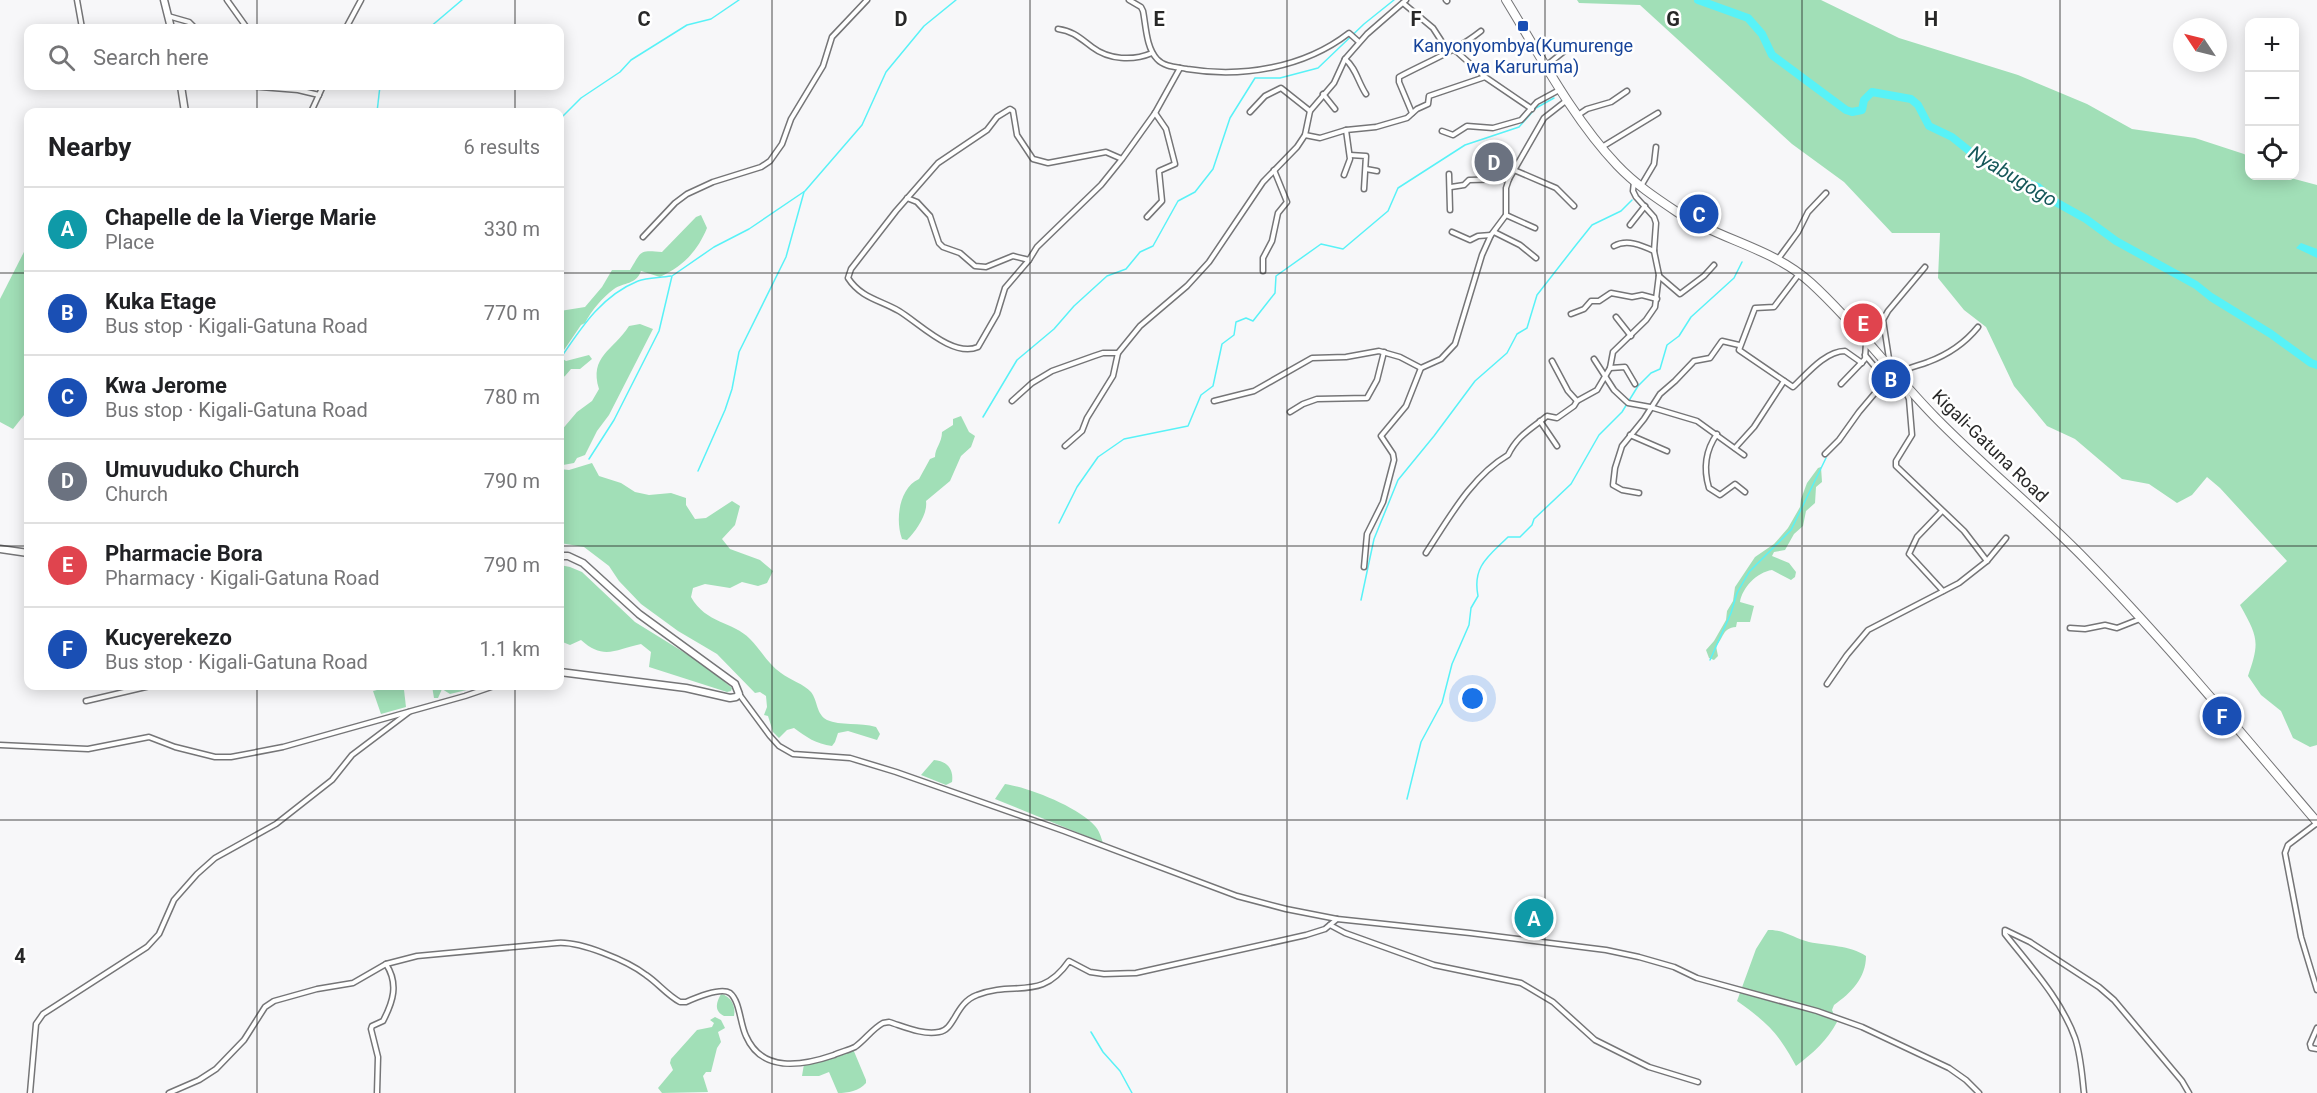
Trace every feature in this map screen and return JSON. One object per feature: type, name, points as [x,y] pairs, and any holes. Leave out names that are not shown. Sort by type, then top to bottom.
[{"type":"highway","name":"Kigali-Gatuna Road","points":[[1506,0],[1578,115],[1601,147],[1637,184],[1693,221],[1778,259],[1800,273],[1963,444],[2048,522],[2151,625],[2220,700],[2317,816]]},
{"type":"highway","name":"Kigali-Gatuna Road","points":[[2098,573],[2220,708],[2317,823]]},
{"type":"main road","points":[[164,0],[170,24]]},
{"type":"main road","points":[[182,90],[184,108]]},
{"type":"main road","points":[[0,549],[24,552]]},
{"type":"main road","points":[[564,556],[583,563],[639,614],[735,684],[739,694],[730,698],[687,688],[564,673]]},
{"type":"street","points":[[77,0],[81,24]]},
{"type":"street","points":[[227,0],[244,24]]},
{"type":"street","points":[[348,24],[361,0]]},
{"type":"street","points":[[643,237],[679,199],[701,186],[761,168],[770,161],[782,144],[791,119],[823,66],[832,38],[867,0]]},
{"type":"street","points":[[1129,0],[1141,7],[1143,11],[1152,53],[1162,64],[1180,68],[1232,73],[1301,60],[1320,53],[1349,33],[1359,42]]},
{"type":"street","points":[[1065,446],[1082,431],[1087,418],[1113,376],[1118,353],[1140,326],[1198,274],[1225,239],[1255,192],[1297,147],[1305,135],[1310,111],[1334,83],[1345,58],[1359,42],[1405,1],[1433,28],[1444,45],[1463,57],[1485,78],[1532,109]]},
{"type":"street","points":[[168,16],[191,24]]},
{"type":"street","points":[[1058,28],[1069,30],[1099,51],[1120,58],[1134,59],[1152,53]]},
{"type":"street","points":[[1412,114],[1399,77],[1461,47],[1481,31]]},
{"type":"street","points":[[1547,65],[1572,45]]},
{"type":"street","points":[[1345,58],[1353,65],[1358,82],[1366,94]]},
{"type":"street","points":[[1122,159],[1106,152],[1048,163],[1033,159],[1017,135],[1013,111],[1010,109],[997,117],[987,130],[938,163],[907,198],[847,276],[867,298],[892,307],[908,316],[938,339],[967,348],[978,347],[997,314],[1005,288],[1037,247],[1101,185],[1122,159],[1155,113],[1180,68]]},
{"type":"street","points":[[1305,135],[1320,138],[1346,130],[1376,127],[1407,118],[1428,104],[1429,96],[1485,78]]},
{"type":"street","points":[[1250,112],[1265,96],[1281,88],[1310,111]]},
{"type":"street","points":[[1442,131],[1453,135],[1469,126],[1493,128],[1521,120],[1542,99],[1562,89]]},
{"type":"street","points":[[298,90],[319,95]]},
{"type":"street","points":[[313,108],[321,90]]},
{"type":"street","points":[[1578,115],[1587,109],[1611,102],[1627,91]]},
{"type":"street","points":[[1323,94],[1335,110]]},
{"type":"street","points":[[1364,567],[1367,534],[1383,502],[1394,460],[1382,436],[1406,406],[1422,368],[1441,359],[1455,344],[1480,261],[1492,234],[1506,215],[1505,195],[1509,178],[1544,118],[1568,99]]},
{"type":"street","points":[[1147,218],[1162,201],[1159,171],[1175,164],[1166,129],[1155,113]]},
{"type":"street","points":[[1601,147],[1658,113]]},
{"type":"street","points":[[1344,175],[1348,169],[1350,155],[1346,130]]},
{"type":"street","points":[[1426,553],[1448,518],[1475,483],[1497,460],[1508,455],[1517,439],[1540,421],[1547,416],[1557,418],[1574,406],[1577,401],[1597,390],[1610,368],[1613,352],[1652,314],[1657,299],[1659,275],[1654,251],[1656,223],[1654,217],[1633,191],[1654,164],[1656,147]]},
{"type":"street","points":[[1350,155],[1365,155],[1364,189]]},
{"type":"street","points":[[1366,169],[1377,171]]},
{"type":"street","points":[[1263,271],[1263,258],[1272,241],[1278,213],[1287,202],[1274,170]]},
{"type":"street","points":[[1514,170],[1556,188],[1574,206]]},
{"type":"street","points":[[1449,174],[1450,210]]},
{"type":"street","points":[[1450,187],[1464,185],[1469,180],[1509,178]]},
{"type":"street","points":[[1778,259],[1798,232],[1808,212],[1826,193]]},
{"type":"street","points":[[907,198],[916,202],[930,216],[939,243],[943,247],[960,253],[975,266],[986,267],[1013,256],[1029,260]]},
{"type":"street","points":[[1630,225],[1645,206]]},
{"type":"street","points":[[1506,215],[1535,228]]},
{"type":"street","points":[[1452,232],[1470,240],[1492,234],[1522,246],[1536,258]]},
{"type":"street","points":[[1614,246],[1623,243],[1639,244],[1654,251]]},
{"type":"street","points":[[1659,275],[1680,294],[1704,276],[1714,265]]},
{"type":"street","points":[[1891,369],[1883,320],[1925,267]]},
{"type":"street","points":[[1800,273],[1773,307],[1755,308],[1739,350],[1793,387],[1820,363],[1842,351],[1862,363]]},
{"type":"street","points":[[1571,314],[1584,309],[1591,301],[1599,301],[1611,293],[1632,297],[1642,295],[1657,299]]},
{"type":"street","points":[[1616,317],[1631,336]]},
{"type":"street","points":[[1978,327],[1963,344],[1926,363],[1910,366],[1898,376],[1910,399],[1913,428],[1910,440],[1895,464],[1964,531],[1987,561]]},
{"type":"street","points":[[1639,493],[1622,490],[1614,485],[1617,462],[1622,447],[1630,435],[1659,394],[1689,365],[1694,361],[1710,358],[1722,341],[1739,345]]},
{"type":"street","points":[[1841,384],[1862,363],[1866,341]]},
{"type":"street","points":[[1214,401],[1254,391],[1308,358],[1346,357],[1374,351],[1400,357],[1422,368]]},
{"type":"street","points":[[1290,412],[1317,399],[1367,398],[1377,380],[1384,352]]},
{"type":"street","points":[[1012,401],[1032,383],[1052,371],[1103,353],[1118,353]]},
{"type":"street","points":[[1825,454],[1839,440],[1853,419],[1886,380],[1865,355]]},
{"type":"street","points":[[1594,359],[1619,396],[1628,403],[1650,406],[1697,421],[1744,455]]},
{"type":"street","points":[[1552,361],[1568,391],[1577,401]]},
{"type":"street","points":[[1610,368],[1625,367],[1635,384]]},
{"type":"street","points":[[1735,448],[1754,427],[1784,381]]},
{"type":"street","points":[[1540,421],[1557,446]]},
{"type":"street","points":[[1717,434],[1706,459],[1709,488],[1720,495],[1735,484],[1745,492]]},
{"type":"street","points":[[1630,435],[1667,451]]},
{"type":"street","points":[[1942,511],[1917,537],[1909,554],[1943,591]]},
{"type":"street","points":[[1827,684],[1846,655],[1868,630],[1965,579],[1987,561],[2006,538]]},
{"type":"street","points":[[2070,628],[2085,629],[2105,625],[2117,628],[2140,619]]},
{"type":"street","points":[[86,701],[133,690]]},
{"type":"street","points":[[0,745],[88,749],[149,737],[175,747],[215,757],[231,757],[283,747],[482,690]]},
{"type":"street","points":[[739,694],[779,746],[794,754],[850,758],[896,772],[1064,831],[1237,896],[1286,909],[1337,920],[1470,933],[1606,950],[1639,957],[1697,978],[1817,1011],[1862,1027],[1949,1068],[1978,1092]]},
{"type":"street","points":[[30,1093],[36,1024],[43,1014],[147,947],[159,934],[174,900],[196,874],[215,858],[276,824],[332,780],[352,755],[409,712]]},
{"type":"street","points":[[2317,823],[2288,845],[2285,853],[2301,937],[2317,990]]},
{"type":"street","points":[[169,1093],[199,1080],[216,1069],[244,1040],[265,1007],[274,1001],[317,989],[353,983],[386,964],[417,956],[566,942],[628,963],[645,973],[680,1002],[721,991],[729,992],[735,1000],[743,1029],[752,1047],[765,1059],[784,1064],[813,1062],[855,1047],[883,1023],[889,1022],[928,1033],[942,1032],[949,1028],[959,1008],[969,999],[982,993],[1043,985],[1059,974],[1069,961],[1090,972],[1104,975],[1136,973],[1306,935],[1325,929],[1337,920]]},
{"type":"street","points":[[1330,925],[1345,933],[1434,965],[1521,983],[1553,1002],[1579,1027],[1603,1044],[1649,1067],[1698,1082]]},
{"type":"street","points":[[2084,1093],[2079,1053],[2067,1020],[2050,992],[2005,934],[2005,930],[2013,932],[2099,987],[2114,1000],[2182,1081],[2189,1093]]},
{"type":"street","points":[[376,1093],[378,1058],[371,1029],[372,1026],[383,1021],[393,1001],[394,982],[386,964]]},
{"type":"street","points":[[2317,1028],[2310,1044],[2311,1048],[2317,1049]]},
{"type":"green space","points":[[1577,0],[1821,0],[1899,38],[2018,75],[2087,104],[2132,129],[2195,138],[2244,154],[2245,180],[2298,180],[2317,185],[2317,745],[2310,747],[2293,738],[2281,711],[2261,695],[2248,676],[2254,655],[2255,640],[2251,625],[2240,605],[2287,561],[2220,488],[2207,477],[2192,495],[2177,503],[2149,484],[2122,479],[2075,439],[2047,426],[2014,386],[1986,327],[1964,310],[1938,278],[1940,233],[1892,233],[1844,182],[1792,144],[1640,5],[1579,3]]},
{"type":"green space","points":[[701,215],[707,228],[694,251],[676,268],[660,277],[641,271],[633,281],[614,289],[598,304],[564,350],[564,310],[585,307],[602,287],[612,270],[630,270],[639,255],[644,252],[662,252],[696,217]]},
{"type":"green space","points":[[24,252],[24,415],[13,429],[0,422],[0,299]]},
{"type":"green space","points":[[640,324],[653,329],[609,415],[597,431],[585,455],[577,458],[574,463],[564,465],[564,427],[577,412],[592,401],[599,389],[597,369],[600,361],[629,326]]},
{"type":"green space","points":[[589,355],[592,359],[580,369],[571,369],[565,376],[564,360]]},
{"type":"green space","points":[[961,416],[969,432],[975,436],[971,447],[961,456],[950,481],[926,501],[923,517],[914,532],[907,540],[902,539],[899,514],[903,497],[912,483],[919,479],[930,459],[935,457],[942,432],[953,425],[953,419]]},
{"type":"green space","points":[[592,463],[599,476],[621,483],[635,492],[649,495],[671,493],[686,498],[686,505],[695,519],[706,518],[732,501],[740,506],[735,525],[722,539],[730,549],[760,560],[773,571],[767,583],[758,586],[742,582],[730,588],[705,584],[693,588],[691,597],[704,612],[743,633],[776,669],[808,689],[823,717],[838,723],[876,727],[880,734],[877,740],[848,731],[838,733],[832,746],[812,740],[794,728],[787,730],[779,738],[773,732],[768,716],[764,715],[767,707],[766,696],[760,692],[755,693],[717,654],[678,631],[641,604],[619,581],[609,566],[584,547],[564,544],[564,469]]},
{"type":"green space","points":[[1821,467],[1822,482],[1816,487],[1815,503],[1806,511],[1803,526],[1794,534],[1785,550],[1774,552],[1772,556],[1789,563],[1796,572],[1795,577],[1791,580],[1772,570],[1766,571],[1751,582],[1740,602],[1754,606],[1750,622],[1737,622],[1736,627],[1728,629],[1716,646],[1718,656],[1714,660],[1709,658],[1706,650],[1726,620],[1735,587],[1755,557],[1774,544],[1788,528],[1800,507],[1807,483]]},
{"type":"green space","points":[[564,566],[582,572],[635,622],[706,666],[732,688],[727,692],[649,667],[651,652],[641,644],[610,652],[597,650],[581,640],[570,645],[564,643]]},
{"type":"green space","points":[[404,690],[406,707],[381,714],[373,691]]},
{"type":"green space","points":[[433,690],[442,690],[438,698],[434,698]]},
{"type":"green space","points":[[444,690],[466,690],[450,694]]},
{"type":"green space","points":[[934,760],[948,766],[952,773],[952,782],[946,785],[921,775]]},
{"type":"green space","points":[[1005,784],[1040,794],[1066,805],[1096,828],[1103,843],[995,799]]},
{"type":"green space","points":[[1768,930],[1779,931],[1809,942],[1846,948],[1866,956],[1860,978],[1834,1005],[1832,1010],[1837,1022],[1833,1029],[1819,1046],[1796,1066],[1784,1045],[1771,1029],[1737,1001],[1756,949]]},
{"type":"green space","points":[[721,994],[732,1002],[734,1016],[724,1016],[717,1009]]},
{"type":"green space","points":[[715,1017],[721,1020],[725,1028],[718,1032],[721,1042],[717,1048],[711,1072],[706,1072],[703,1076],[708,1092],[662,1093],[658,1088],[673,1070],[671,1059],[697,1030],[712,1027],[714,1023],[710,1020]]},
{"type":"green space","points":[[853,1049],[866,1080],[860,1088],[838,1093],[829,1072],[819,1076],[802,1076],[804,1064]]},
{"type":"water","points":[[2301,243],[2317,249],[2317,258],[2296,248]]},
{"type":"waterway","points":[[434,24],[462,0]]},
{"type":"waterway","points":[[564,115],[581,98],[620,72],[631,60],[687,25],[711,19],[739,0]]},
{"type":"waterway","points":[[589,459],[614,420],[659,331],[672,276],[714,247],[749,229],[805,191],[862,125],[886,72],[924,26],[956,0]]},
{"type":"waterway","points":[[983,417],[1017,360],[1054,329],[1074,306],[1107,276],[1126,269],[1140,252],[1153,246],[1178,201],[1195,192],[1213,169],[1230,118],[1255,78],[1280,78],[1318,68],[1364,24],[1394,0]]},
{"type":"waterway","name":"Nyabugogo","points":[[1698,0],[1748,18],[1762,34],[1772,55],[1846,110],[1852,112],[1862,110],[1864,100],[1872,92],[1911,99],[1918,105],[1929,126],[1952,137],[1983,162],[2009,176],[2038,187],[2052,200],[2086,219],[2116,241],[2196,285],[2317,365]]},
{"type":"waterway","points":[[377,108],[380,90]]},
{"type":"waterway","points":[[1059,523],[1077,487],[1098,457],[1124,439],[1188,426],[1201,395],[1213,386],[1222,344],[1234,335],[1236,322],[1246,318],[1253,321],[1275,293],[1276,276],[1321,244],[1343,249],[1388,211],[1398,188],[1465,145],[1519,127],[1536,108],[1554,98]]},
{"type":"waterway","points":[[698,471],[725,410],[732,389],[739,352],[786,257],[804,192]]},
{"type":"waterway","points":[[1361,600],[1374,539],[1398,480],[1475,381],[1507,353],[1517,334],[1527,328],[1537,295],[1592,225],[1621,211],[1632,200]]},
{"type":"waterway","points":[[1407,799],[1421,742],[1442,703],[1452,664],[1469,625],[1471,608],[1478,596],[1477,577],[1484,562],[1508,537],[1520,537],[1532,525],[1534,519],[1571,484],[1599,435],[1622,412],[1638,386],[1651,373],[1660,369],[1667,345],[1679,336],[1691,317],[1734,278],[1742,262]]},
{"type":"waterway","points":[[564,353],[593,314],[613,295],[642,280],[671,276]]},
{"type":"waterway","points":[[1710,660],[1731,613],[1737,593],[1749,572],[1791,530],[1826,458]]},
{"type":"waterway","points":[[1091,1032],[1103,1052],[1120,1071],[1132,1093]]},
{"type":"place","name":"Kanyonyombya(Kumurenge wa Karuruma)","points":[[1523,26]]},
{"type":"place","name":"Umuvuduko Church","points":[[1494,162]]},
{"type":"place","name":"Kwa Jerome","points":[[1699,214]]},
{"type":"place","name":"Pharmacie Bora","points":[[1863,323]]},
{"type":"place","name":"Kuka Etage","points":[[1891,379]]},
{"type":"place","name":"Kucyerekezo","points":[[2222,716]]},
{"type":"place","name":"Chapelle de la Vierge Marie","points":[[1534,918]]}]
